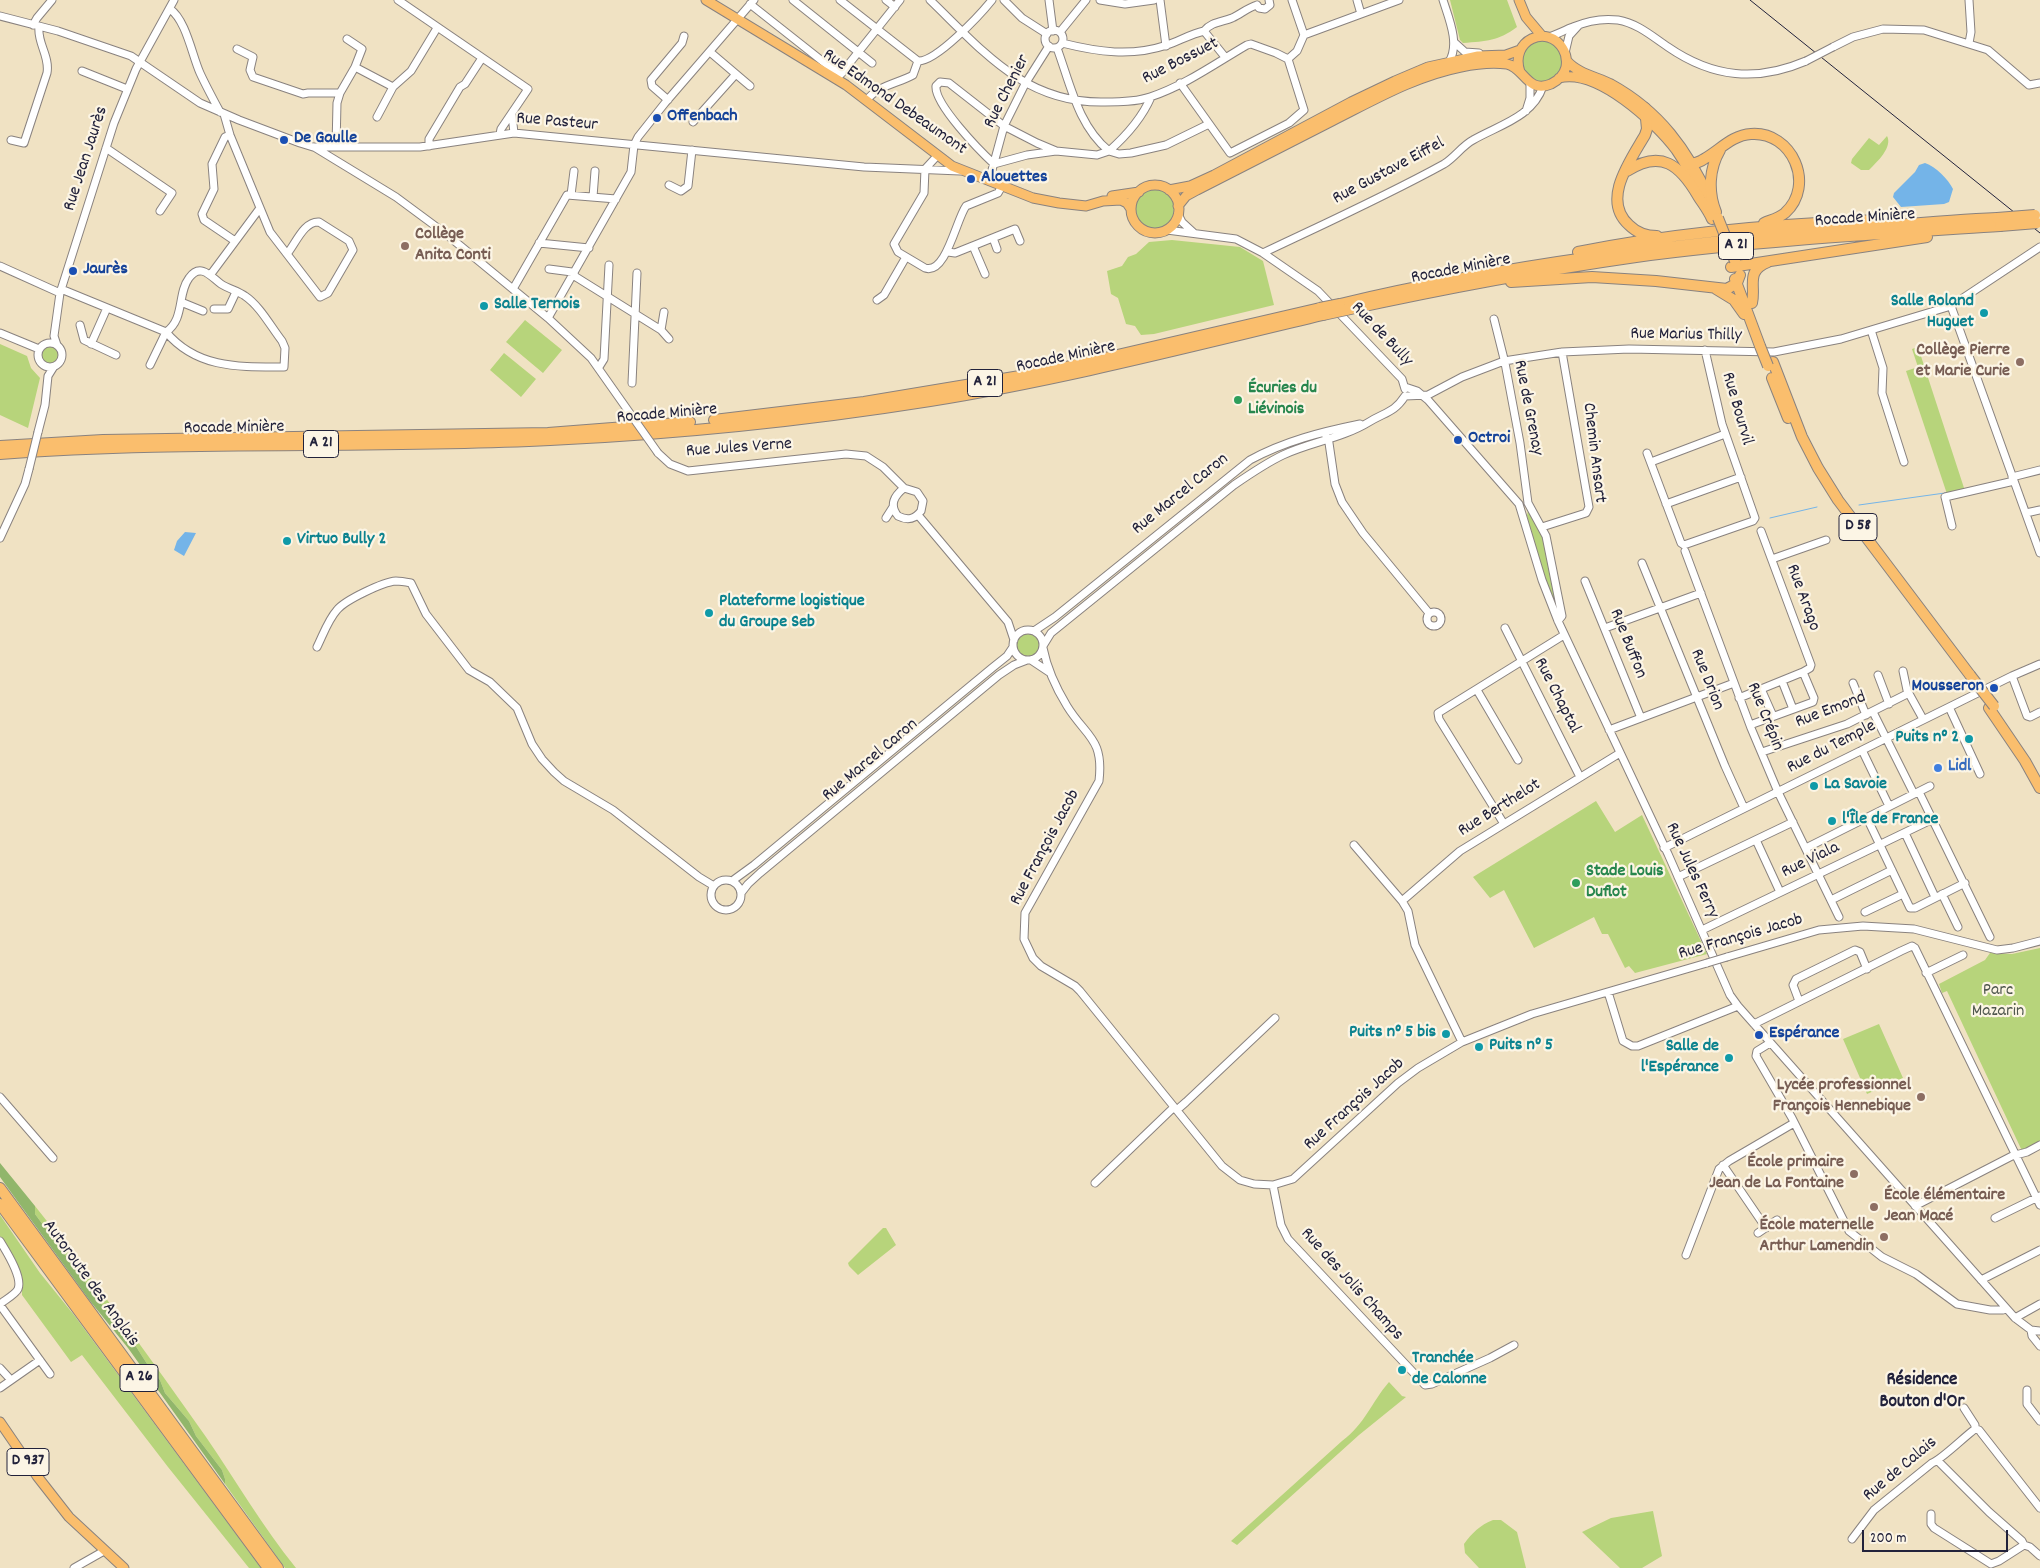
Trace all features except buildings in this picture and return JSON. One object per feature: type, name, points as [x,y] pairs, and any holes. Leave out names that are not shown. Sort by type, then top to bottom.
[{"type":"highway","points":[[1646,113],[1645,135],[1618,189],[1617,206],[1622,218],[1632,229],[1649,236],[1672,237]]},
{"type":"highway","points":[[1690,165],[1703,160],[1734,139],[1750,134],[1768,136],[1785,146],[1793,155],[1798,168],[1799,186],[1797,195],[1790,207],[1779,217],[1754,227]]},
{"type":"highway","points":[[1626,172],[1638,164],[1647,161],[1665,162],[1673,165],[1687,178],[1702,203],[1709,204],[1711,169],[1722,146]]},
{"type":"highway","name":"D 58","points":[[1709,204],[1802,438],[1838,500],[1991,707],[2022,745],[2040,774]]},
{"type":"highway","points":[[1490,273],[1598,248],[1754,227],[1969,216],[1974,219]]},
{"type":"highway","name":"Rocade Minière","points":[[0,446],[103,440],[548,432],[706,421],[864,402],[960,388],[1128,354],[1490,273],[1670,246],[1771,235],[1974,219],[1999,222]]},
{"type":"highway","name":"Rocade Minière","points":[[1343,307],[1537,272],[1670,253],[2038,219]]},
{"type":"highway","points":[[1473,284],[1480,286],[1592,277],[1656,281],[1727,289],[1735,269],[1774,260],[1999,222]]},
{"type":"highway","points":[[1752,303],[1754,273],[1764,264],[1774,260]]},
{"type":"highway","name":"D 58","points":[[1735,269],[1752,303],[1764,344]]},
{"type":"highway","points":[[1713,288],[1734,300],[1764,344]]},
{"type":"highway","name":"Rocade Minière","points":[[0,454],[107,448],[548,440],[787,421],[932,400],[1047,379],[1321,312]]},
{"type":"highway","name":"D 58","points":[[1991,707],[2040,788]]},
{"type":"highway","name":"Autoroute des Anglais","points":[[0,1188],[278,1568]]},
{"type":"highway","name":"Autoroute des Anglais","points":[[0,1204],[268,1568]]},
{"type":"main road","name":"Rue Edmond Debeaumont","points":[[706,0],[840,76],[940,159],[963,171],[1034,198],[1086,206],[1103,201],[1121,200],[1131,208]]},
{"type":"main road","points":[[1519,0],[1526,17],[1545,37]]},
{"type":"main road","points":[[1520,72],[1517,57],[1522,47],[1526,17]]},
{"type":"main road","points":[[1536,37],[1545,37],[1557,42],[1566,57],[1563,73],[1554,82],[1543,86],[1530,82],[1514,66],[1508,64],[1479,65],[1438,72],[1416,80],[1186,196],[1178,210],[1174,223],[1167,230],[1156,233],[1144,231],[1133,220],[1131,208],[1134,196],[1144,188],[1156,186],[1168,190],[1190,186],[1395,81],[1428,67],[1449,62],[1506,55],[1536,37]]},
{"type":"main road","name":"D 58","points":[[1566,57],[1575,68],[1610,84],[1646,113],[1690,165],[1709,204]]},
{"type":"main road","name":"D 58","points":[[1560,78],[1575,76],[1594,84],[1646,113]]},
{"type":"main road","points":[[1168,190],[1176,200],[1178,210]]},
{"type":"main road","points":[[1076,205],[1139,192]]},
{"type":"main road","name":"D 937","points":[[0,1422],[56,1501],[81,1530],[124,1568]]},
{"type":"street","points":[[11,140],[24,143],[47,73],[47,62],[36,26],[37,18],[52,0]]},
{"type":"street","name":"Rue Jean Jaurès","points":[[49,343],[54,336],[61,291],[106,148],[127,89],[174,0]]},
{"type":"street","points":[[399,0],[528,89],[512,115],[507,119],[500,134]]},
{"type":"street","points":[[793,0],[872,63]]},
{"type":"street","points":[[840,0],[918,61]]},
{"type":"street","points":[[886,0],[895,7]]},
{"type":"street","points":[[548,318],[633,168],[634,145],[638,137],[752,2],[840,76],[900,0]]},
{"type":"street","name":"Rue Bossuet","points":[[930,0],[992,59],[1025,84],[1056,97],[1074,101],[1118,102],[1151,97],[1251,44],[1276,53],[1288,60]]},
{"type":"street","points":[[918,61],[930,58],[963,31],[992,0]]},
{"type":"street","points":[[1004,0],[1022,18],[1063,37],[1056,46]]},
{"type":"street","points":[[1049,0],[1053,32]]},
{"type":"street","points":[[1086,0],[1046,39],[1056,46],[1116,53],[1166,46],[1204,31],[1211,24],[1232,18],[1257,2],[1259,8],[1265,9],[1270,5],[1269,0]]},
{"type":"street","points":[[1100,0],[1125,4],[1154,0]]},
{"type":"street","points":[[1160,0],[1166,46]]},
{"type":"street","points":[[1292,0],[1304,36]]},
{"type":"street","points":[[1357,0],[1361,14]]},
{"type":"street","points":[[1180,83],[1230,153],[1289,123],[1304,110],[1288,60],[1297,50],[1304,36],[1399,0]]},
{"type":"street","points":[[1443,0],[1454,42],[1454,53],[1449,62]]},
{"type":"street","points":[[1969,0],[1971,32],[1969,43]]},
{"type":"street","points":[[170,8],[175,12],[184,29],[200,72],[222,113],[270,232],[320,297],[328,293],[353,253],[352,245],[320,222],[314,221],[307,226],[287,254]]},
{"type":"street","name":"Rue Pasteur","points":[[0,16],[58,31],[124,53],[183,92],[222,113],[300,144],[336,147],[429,146],[514,133],[864,167],[963,171]]},
{"type":"street","points":[[1545,37],[1605,19],[1631,24],[1691,62],[1722,72],[1755,75],[1791,67],[1853,37],[1882,29],[1924,30],[1981,47],[1995,54],[2029,85],[2040,83]]},
{"type":"street","points":[[1566,57],[1569,36],[1580,25]]},
{"type":"street","points":[[377,117],[392,87],[411,71],[437,28]]},
{"type":"street","points":[[1204,31],[1226,57]]},
{"type":"street","points":[[668,100],[652,86],[650,80],[682,43],[684,36]]},
{"type":"street","points":[[334,158],[337,103],[340,93],[355,67],[362,50],[347,39]]},
{"type":"street","points":[[1454,42],[1465,52],[1484,52],[1495,55]]},
{"type":"street","points":[[1056,46],[1074,101],[1099,143],[1109,151],[1119,154],[1152,149],[1180,139],[1209,124]]},
{"type":"street","name":"Rue Chenier","points":[[989,182],[1004,126],[1025,84],[1056,46]]},
{"type":"street","points":[[236,49],[253,57],[250,70],[253,77],[303,94],[340,93]]},
{"type":"street","points":[[710,52],[750,86]]},
{"type":"street","points":[[429,146],[428,139],[460,87],[465,84],[482,58]]},
{"type":"street","points":[[867,100],[871,94],[878,90],[913,75],[918,61]]},
{"type":"street","points":[[355,67],[392,87]]},
{"type":"street","points":[[82,71],[127,89]]},
{"type":"street","points":[[693,122],[736,74]]},
{"type":"street","points":[[1056,151],[1004,126],[948,84],[943,82],[938,84],[936,90],[946,109],[970,141],[994,164],[1027,155],[1056,151],[1097,155],[1109,151],[1129,132],[1151,97]]},
{"type":"street","points":[[1526,111],[1530,98],[1530,82]]},
{"type":"street","name":"Rue Gustave Eiffel","points":[[1263,253],[1445,163],[1472,140],[1512,121],[1526,111],[1536,101],[1543,86]]},
{"type":"street","points":[[512,115],[514,133]]},
{"type":"street","points":[[230,135],[225,137],[212,164],[214,189],[202,214],[204,220],[234,241]]},
{"type":"street","name":"Rue Jules Verne","points":[[313,146],[342,162],[410,207],[446,234],[582,348],[599,367],[658,453],[670,464],[688,471],[846,454],[866,456],[883,467],[904,488]]},
{"type":"street","points":[[336,147],[342,162]]},
{"type":"street","points":[[106,148],[172,193],[160,211]]},
{"type":"street","points":[[669,185],[682,190],[688,186],[692,150]]},
{"type":"street","points":[[940,159],[925,169],[924,193],[894,244],[896,250],[929,269],[937,267],[948,252],[948,244],[966,206],[998,193],[1002,186]]},
{"type":"street","points":[[937,170],[940,159]]},
{"type":"street","points":[[593,197],[595,170]]},
{"type":"street","points":[[571,195],[574,172]]},
{"type":"street","points":[[513,290],[567,195],[616,199]]},
{"type":"street","points":[[211,274],[260,208]]},
{"type":"street","points":[[1178,210],[1182,222],[1194,234]]},
{"type":"street","points":[[948,252],[955,253],[1015,229],[1020,241]]},
{"type":"street","name":"Rue de Bully","points":[[1167,230],[1236,239],[1263,253],[1318,291],[1402,379],[1405,387],[1417,391],[1428,400],[1511,494],[1521,509]]},
{"type":"street","points":[[993,238],[997,249]]},
{"type":"street","points":[[539,243],[588,248]]},
{"type":"street","points":[[973,246],[985,274]]},
{"type":"street","name":"Rue Marius Thilly","points":[[1423,396],[1462,377],[1504,361],[1562,352],[1629,349],[1774,352],[1814,345],[1951,306],[2040,247]]},
{"type":"street","points":[[877,300],[884,295],[906,257]]},
{"type":"street","points":[[599,367],[604,359],[609,265]]},
{"type":"street","points":[[0,266],[166,332],[183,349],[216,364],[239,367],[284,367],[285,348],[282,341],[253,303],[245,296],[221,285],[211,274],[200,272],[192,274],[182,293],[175,321],[166,332],[150,365]]},
{"type":"street","points":[[549,269],[572,272],[607,297],[661,330],[669,339]]},
{"type":"street","points":[[632,383],[637,273]]},
{"type":"street","points":[[214,309],[228,309],[236,292]]},
{"type":"street","points":[[181,302],[203,311]]},
{"type":"street","points":[[1951,306],[1986,397],[2013,479],[2026,513],[2037,533],[2040,553]]},
{"type":"street","points":[[91,344],[107,308]]},
{"type":"street","points":[[661,330],[664,312]]},
{"type":"street","name":"Rue de Grenay","points":[[1494,319],[1520,444],[1528,503]]},
{"type":"street","points":[[80,325],[82,338],[116,355]]},
{"type":"street","points":[[1871,330],[1883,368],[1882,393],[1904,462]]},
{"type":"street","points":[[0,333],[39,349]]},
{"type":"street","name":"Rue Jean Jaurès","points":[[54,336],[57,344]]},
{"type":"street","points":[[39,349],[49,343],[57,344],[61,349],[63,356],[59,364],[49,367]]},
{"type":"street","points":[[39,349],[38,359],[49,367]]},
{"type":"street","name":"Rue Bourvil","points":[[1666,504],[1680,542],[1684,545],[1753,520],[1756,516],[1726,434],[1705,350]]},
{"type":"street","name":"Chemin Ansart","points":[[1542,527],[1586,513],[1589,507],[1562,352]]},
{"type":"street","points":[[0,538],[25,484],[44,405],[49,367]]},
{"type":"street","points":[[1405,387],[1405,396]]},
{"type":"street","name":"Rue de Bully","points":[[1405,396],[1423,396]]},
{"type":"street","name":"Rue Marcel Caron","points":[[1043,647],[1051,633],[1255,470],[1285,454],[1327,440],[1394,410],[1405,396]]},
{"type":"street","name":"Rue Marcel Caron","points":[[1034,631],[1250,460],[1285,443],[1325,431],[1367,423]]},
{"type":"street","points":[[1325,431],[1335,484],[1342,502],[1363,533],[1429,613]]},
{"type":"street","points":[[1651,462],[1726,434]]},
{"type":"street","points":[[1647,453],[1666,504],[1741,477]]},
{"type":"street","points":[[1250,460],[1255,470]]},
{"type":"street","points":[[1952,526],[1944,497],[2040,470]]},
{"type":"street","points":[[893,478],[897,493]]},
{"type":"street","points":[[904,488],[913,490],[921,496],[923,506],[918,515],[908,519],[898,516],[893,507],[893,501],[897,493],[904,488]]},
{"type":"street","points":[[1521,509],[1528,503],[1546,536],[1562,616],[1558,621]]},
{"type":"street","name":"Rue Jules Ferry","points":[[1521,509],[1542,580],[1558,621],[1678,877],[1727,990],[1738,1006],[2006,1308],[2015,1318],[2031,1330]]},
{"type":"street","points":[[2026,513],[2040,510]]},
{"type":"street","points":[[918,515],[1008,622],[1040,635],[1049,672]]},
{"type":"street","name":"Rue Arago","points":[[1761,531],[1810,665],[1810,668],[1803,672]]},
{"type":"street","points":[[1772,559],[1826,540]]},
{"type":"street","name":"Rue Crépin","points":[[1685,551],[1739,698],[1778,792],[1839,917]]},
{"type":"street","name":"Rue Drion","points":[[1642,563],[1724,766],[1744,808]]},
{"type":"street","points":[[317,647],[332,616],[345,603],[387,583],[395,581],[411,583],[426,614],[470,670],[490,682],[517,708],[532,744],[554,772],[564,781],[614,810],[699,877],[714,886]]},
{"type":"street","name":"Rue Buffon","points":[[1584,581],[1641,718]]},
{"type":"street","points":[[1605,628],[1701,593]]},
{"type":"street","points":[[1008,622],[1013,644],[1019,657],[1029,660],[1049,672]]},
{"type":"street","name":"Rue Chaptal","points":[[1505,628],[1580,777]]},
{"type":"street","points":[[1013,644],[1018,634],[1025,630]]},
{"type":"street","points":[[1504,824],[1439,719],[1438,714],[1564,635]]},
{"type":"street","name":"Rue Marcel Caron","points":[[732,881],[1010,653],[1013,644]]},
{"type":"street","points":[[1029,660],[1039,656],[1043,647]]},
{"type":"street","name":"Rue Marcel Caron","points":[[741,893],[760,872],[999,675],[1014,665],[1029,660]]},
{"type":"street","name":"Rue du Temple","points":[[1664,848],[1948,707],[2040,664]]},
{"type":"street","points":[[1903,671],[1909,693],[1924,720]]},
{"type":"street","name":"Rue François Jacob","points":[[1049,672],[1067,707],[1096,744],[1101,764],[1099,781],[1026,910],[1024,939],[1033,958],[1041,966],[1075,986],[1228,1172],[1240,1180],[1254,1184],[1273,1185],[1293,1179],[1398,1083],[1418,1068],[1462,1042],[1532,1014],[1819,930],[1863,926],[1914,929],[1997,950],[2040,942]]},
{"type":"street","points":[[1739,698],[1803,672],[1814,698],[1813,702],[1750,725]]},
{"type":"street","points":[[1878,675],[1889,704]]},
{"type":"street","points":[[2012,676],[2027,716],[2030,717],[2040,712]]},
{"type":"street","points":[[1782,681],[1793,709]]},
{"type":"street","points":[[1609,730],[1734,683]]},
{"type":"street","points":[[1853,683],[1866,715]]},
{"type":"street","points":[[1761,689],[1773,716]]},
{"type":"street","points":[[1477,690],[1518,760]]},
{"type":"street","name":"Rue Emond","points":[[1762,752],[1847,724],[1909,693]]},
{"type":"street","points":[[1948,707],[1980,774]]},
{"type":"street","points":[[1873,712],[1933,819],[1990,937]]},
{"type":"street","points":[[1862,750],[1889,806]]},
{"type":"street","name":"Rue Berthelot","points":[[1402,901],[1460,852],[1620,753]]},
{"type":"street","points":[[1806,848],[1930,786]]},
{"type":"street","points":[[1867,818],[1912,909],[1965,884]]},
{"type":"street","name":"Rue Viala","points":[[1702,930],[1933,819]]},
{"type":"street","points":[[1678,877],[1793,822]]},
{"type":"street","points":[[1904,833],[1958,927]]},
{"type":"street","points":[[1756,840],[1780,892]]},
{"type":"street","points":[[1354,845],[1402,901],[1408,911],[1415,945],[1462,1042]]},
{"type":"street","points":[[1831,900],[1892,870]]},
{"type":"street","points":[[722,880],[732,881],[738,885],[741,893],[740,902],[736,907],[724,910],[718,908],[711,898],[714,886],[722,880]]},
{"type":"street","points":[[1865,912],[1903,894]]},
{"type":"street","points":[[1754,1024],[1912,946],[1915,948],[2038,1196],[2040,1205]]},
{"type":"street","points":[[1800,1000],[1793,985],[1796,979],[1855,950],[1860,952],[1868,969]]},
{"type":"street","points":[[1926,973],[1963,955]]},
{"type":"street","points":[[1727,990],[1730,1010]]},
{"type":"street","points":[[1608,992],[1623,1042],[1632,1046],[1638,1046],[1738,1006]]},
{"type":"street","points":[[1095,1183],[1175,1108],[1178,1109],[1186,1102],[1274,1018]]},
{"type":"street","points":[[1770,1042],[1757,1051],[1756,1056],[1794,1123],[1844,1224],[1856,1238],[1882,1257],[1916,1274],[1957,1304],[1990,1310],[2003,1310],[2006,1308]]},
{"type":"street","points":[[0,1096],[53,1158]]},
{"type":"street","points":[[1686,1255],[1716,1175],[1723,1165],[1794,1123]]},
{"type":"street","points":[[1915,1206],[2016,1155],[2040,1145]]},
{"type":"street","points":[[1723,1165],[1766,1228]]},
{"type":"street","name":"Rue des Jolis Champs","points":[[1273,1185],[1281,1225],[1288,1239],[1424,1385],[1432,1384],[1514,1345]]},
{"type":"street","points":[[1995,1218],[2038,1196]]},
{"type":"street","points":[[1758,1233],[1777,1220]]},
{"type":"street","points":[[0,1241],[15,1264],[18,1286],[16,1292],[0,1305],[50,1374]]},
{"type":"street","points":[[1981,1280],[2040,1250]]},
{"type":"street","points":[[2015,1318],[2040,1304]]},
{"type":"street","points":[[2040,1331],[2031,1330],[2032,1336],[2040,1346]]},
{"type":"street","points":[[0,1388],[40,1360]]},
{"type":"street","points":[[0,1368],[11,1380]]},
{"type":"street","points":[[2027,1390],[2027,1404],[2040,1421]]},
{"type":"street","points":[[1964,1408],[1975,1425],[1975,1429],[1979,1430],[2040,1508]]},
{"type":"street","name":"Rue de Calais","points":[[1852,1539],[1874,1510],[1932,1463],[1938,1461],[1942,1454],[1975,1429]]},
{"type":"street","points":[[1938,1461],[2024,1545],[2040,1556]]},
{"type":"street","points":[[1931,1514],[1931,1524],[1934,1528],[1991,1564],[2024,1545]]},
{"type":"street","points":[[74,1568],[104,1551]]},
{"type":"green space","points":[[1450,0],[1507,0],[1517,27],[1492,40],[1463,43],[1460,40]]},
{"type":"green space","points":[[1542,40],[1557,46],[1563,61],[1557,76],[1542,82],[1527,76],[1521,61],[1527,46]]},
{"type":"green space","points":[[1887,136],[1888,145],[1886,149],[1880,159],[1869,170],[1861,170],[1851,163],[1852,159],[1869,138],[1879,145]]},
{"type":"green space","points":[[1154,189],[1168,195],[1174,209],[1168,223],[1154,229],[1140,223],[1134,209],[1140,195]]},
{"type":"green space","points":[[1172,240],[1240,247],[1263,261],[1274,305],[1154,334],[1141,335],[1135,326],[1126,324],[1118,298],[1111,294],[1107,271],[1122,266],[1128,257],[1136,254],[1149,242]]},
{"type":"green space","points":[[525,320],[562,350],[543,373],[506,342]]},
{"type":"green space","points":[[0,344],[27,356],[31,368],[40,378],[28,428],[0,415]]},
{"type":"green space","points":[[46,346],[54,346],[59,351],[57,362],[46,364],[41,359],[41,351]]},
{"type":"green space","points":[[1918,347],[1965,491],[1947,494],[1906,371],[1918,367],[1912,349]]},
{"type":"green space","points":[[504,353],[536,379],[521,397],[490,370]]},
{"type":"green space","points":[[1528,510],[1545,536],[1560,612],[1558,613],[1544,577],[1527,516]]},
{"type":"green space","points":[[1028,634],[1033,635],[1039,641],[1039,651],[1033,657],[1028,658],[1023,657],[1017,651],[1016,646],[1017,641],[1023,635]]},
{"type":"green space","name":"Stade Louis Duflot","points":[[1596,801],[1615,832],[1642,815],[1707,954],[1635,973],[1629,966],[1625,968],[1608,934],[1602,934],[1594,917],[1534,948],[1504,890],[1490,898],[1473,877]]},
{"type":"green space","name":"Parc Mazarin","points":[[2040,948],[2040,1144],[2023,1153],[1947,991],[1942,993],[1939,984],[1985,960],[1990,953],[2012,954]]},
{"type":"green space","points":[[1879,1024],[1903,1078],[1867,1094],[1843,1039]]},
{"type":"green space","points":[[0,1163],[35,1206],[35,1214],[111,1317],[121,1323],[151,1370],[160,1380],[165,1393],[189,1421],[196,1436],[222,1470],[225,1484],[128,1348],[90,1301],[0,1177]]},
{"type":"green space","points":[[35,1206],[144,1349],[296,1568],[285,1568],[225,1484],[222,1470],[196,1436],[189,1421],[165,1393],[160,1380],[151,1370],[121,1323],[111,1317],[35,1214]]},
{"type":"green space","points":[[0,1215],[40,1273],[74,1315],[261,1568],[249,1568],[82,1355],[71,1362],[22,1295],[19,1269],[0,1236]]},
{"type":"green space","points":[[883,1228],[886,1228],[896,1245],[858,1275],[848,1263]]},
{"type":"green space","points":[[1389,1382],[1402,1396],[1406,1397],[1359,1435],[1237,1545],[1231,1541],[1357,1428]]},
{"type":"green space","points":[[1653,1511],[1662,1556],[1642,1568],[1620,1568],[1582,1532],[1611,1518]]},
{"type":"green space","points":[[1493,1520],[1501,1520],[1517,1532],[1526,1568],[1479,1568],[1465,1553],[1464,1544],[1470,1536],[1480,1527]]},
{"type":"water","points":[[1925,163],[1937,170],[1951,185],[1953,189],[1949,202],[1901,207],[1893,197],[1894,193],[1915,172],[1919,165]]},
{"type":"water","points":[[185,532],[196,533],[184,556],[174,550],[177,541]]},
{"type":"waterway","points":[[1859,505],[1952,492]]},
{"type":"waterway","points":[[1770,518],[1817,507]]},
{"type":"railway","points":[[1750,0],[2040,233]]},
{"type":"place","name":"Offenbach","points":[[657,118]]},
{"type":"place","name":"De Gaulle","points":[[284,140]]},
{"type":"place","name":"Alouettes","points":[[971,179]]},
{"type":"place","name":"Collège Anita Conti","points":[[405,246]]},
{"type":"place","name":"Jaurès","points":[[73,271]]},
{"type":"place","name":"Salle Ternois","points":[[484,306]]},
{"type":"place","name":"Salle Roland Huguet","points":[[1984,313]]},
{"type":"place","name":"Collège Pierre et Marie Curie","points":[[2020,362]]},
{"type":"place","name":"Écuries du Liévinois","points":[[1238,400]]},
{"type":"place","name":"Octroi","points":[[1458,440]]},
{"type":"place","name":"Virtuo Bully 2","points":[[287,541]]},
{"type":"place","name":"Plateforme logistique du Groupe Seb","points":[[709,613]]},
{"type":"place","name":"Mousseron","points":[[1994,688]]},
{"type":"place","name":"Puits n° 2","points":[[1969,739]]},
{"type":"place","name":"Lidl","points":[[1938,768]]},
{"type":"place","name":"La Savoie","points":[[1814,786]]},
{"type":"place","name":"l'Île de France","points":[[1832,821]]},
{"type":"place","name":"Stade Louis Duflot","points":[[1576,883]]},
{"type":"place","name":"Puits n° 5 bis","points":[[1446,1034]]},
{"type":"place","name":"Espérance","points":[[1759,1035]]},
{"type":"place","name":"Puits n° 5","points":[[1479,1047]]},
{"type":"place","name":"Salle de l'Espérance","points":[[1729,1058]]},
{"type":"place","name":"Lycée professionnel François Hennebique","points":[[1921,1097]]},
{"type":"place","name":"École primaire Jean de La Fontaine","points":[[1854,1174]]},
{"type":"place","name":"École élémentaire Jean Macé","points":[[1874,1207]]},
{"type":"place","name":"École maternelle Arthur Lamendin","points":[[1884,1237]]},
{"type":"place","name":"Tranchée de Calonne","points":[[1402,1370]]},
{"type":"district","name":"Résidence Bouton d'Or","points":[[1922,1392]]}]
